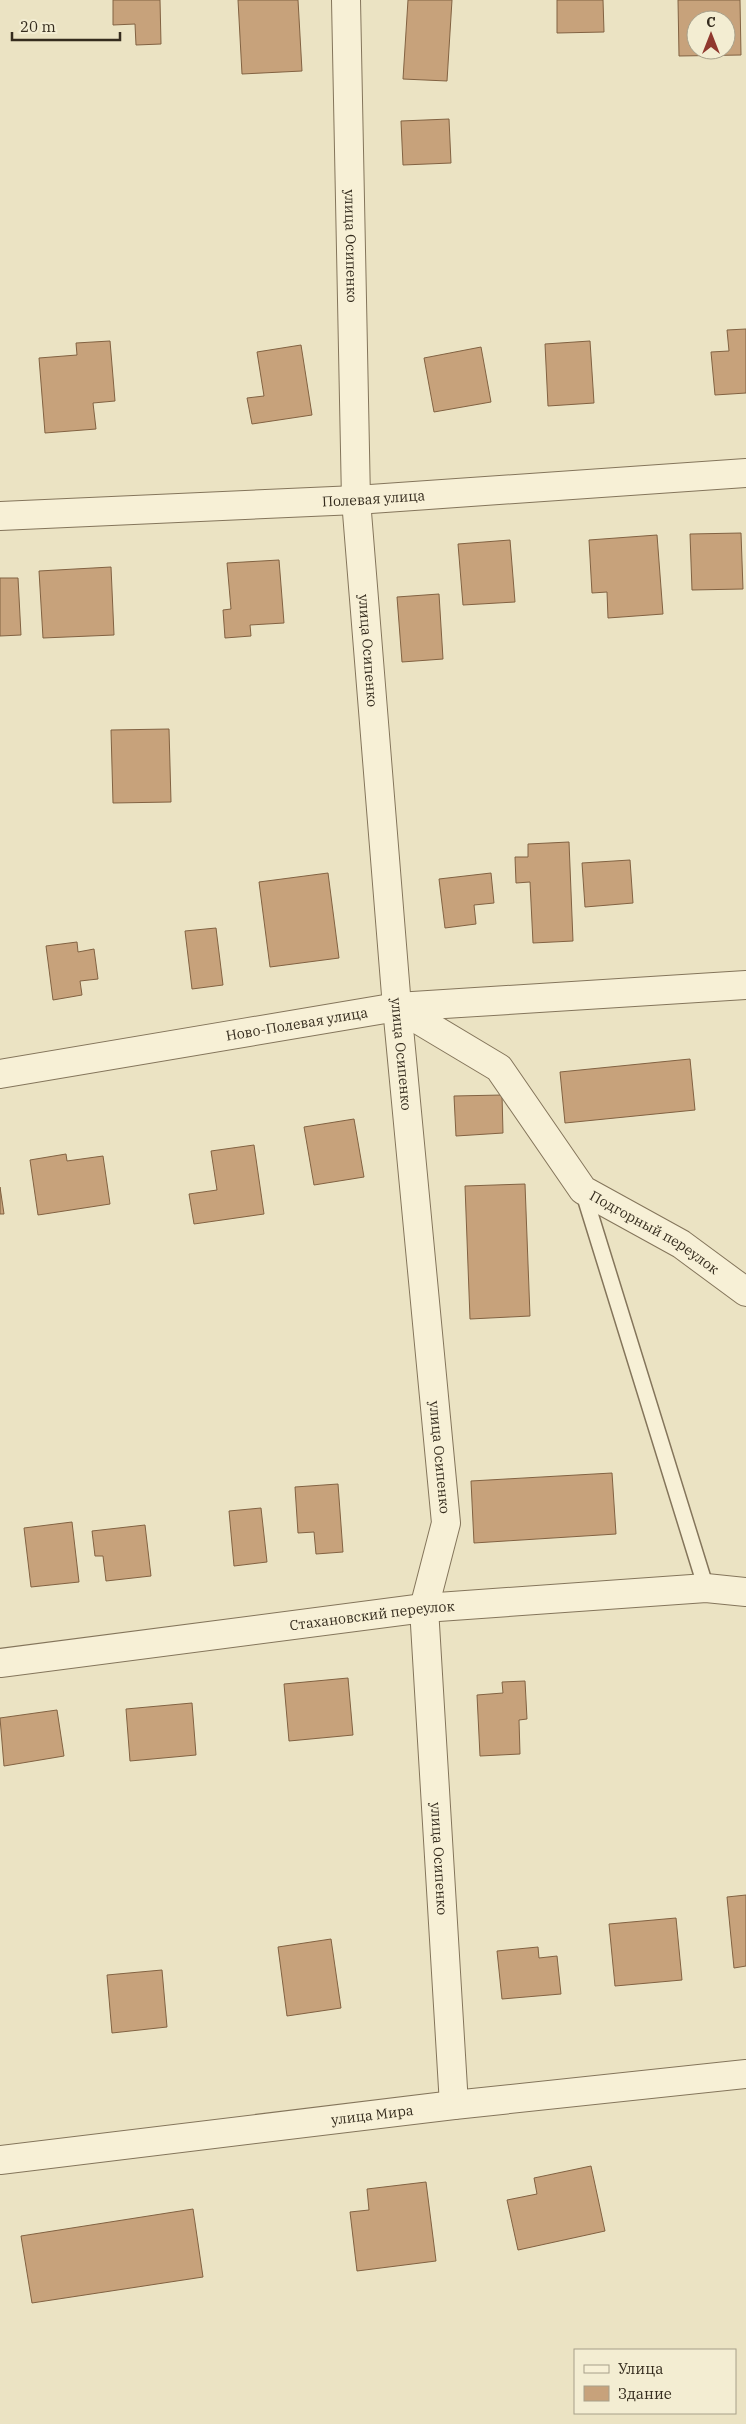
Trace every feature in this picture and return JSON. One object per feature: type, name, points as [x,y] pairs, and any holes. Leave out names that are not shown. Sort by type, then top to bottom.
[{"type":"street","name":"улица Осипенко","points":[[346,0],[356,500],[397,1008],[446,1523],[424,1608],[454,2105]]},
{"type":"street","name":"Полевая улица","points":[[0,516],[356,500],[746,473]]},
{"type":"street","name":"Ново-Полевая улица","points":[[0,1074],[397,1008],[746,986]]},
{"type":"street","name":"Подгорный переулок","points":[[397,1008],[499,1068],[583,1190],[681,1244],[746,1292]]},
{"type":"street","name":"Стахановский переулок","points":[[0,1663],[424,1608],[706,1588],[746,1592]]},
{"type":"street","name":"улица Мира","points":[[0,2160],[454,2105],[746,2074]]},
{"type":"lane","points":[[583,1190],[706,1588]]},
{"type":"building","points":[[113,0],[160,0],[161,44],[136,45],[135,24],[113,25]]},
{"type":"building","points":[[238,0],[298,0],[302,71],[242,74]]},
{"type":"building","points":[[408,0],[452,0],[447,81],[403,79]]},
{"type":"building","points":[[557,0],[603,0],[604,32],[557,33]]},
{"type":"building","points":[[678,0],[740,0],[741,55],[736,55],[736,10],[686,10],[686,56],[679,56]]},
{"type":"building","points":[[449,119],[451,163],[403,165],[401,121]]},
{"type":"building","points":[[746,329],[746,393],[715,395],[711,352],[729,351],[727,330]]},
{"type":"building","points":[[110,341],[115,401],[93,403],[96,429],[45,433],[39,358],[77,355],[76,343]]},
{"type":"building","points":[[590,341],[594,403],[548,406],[545,344]]},
{"type":"building","points":[[301,345],[312,415],[252,424],[247,398],[264,396],[257,352]]},
{"type":"building","points":[[481,347],[491,402],[434,412],[424,358]]},
{"type":"building","points":[[741,533],[743,589],[692,590],[690,534]]},
{"type":"building","points":[[657,535],[663,614],[608,618],[607,592],[592,593],[589,540]]},
{"type":"building","points":[[510,540],[515,602],[463,605],[458,544]]},
{"type":"building","points":[[279,560],[284,623],[250,625],[251,636],[225,638],[223,610],[231,609],[227,563]]},
{"type":"building","points":[[111,567],[114,635],[43,638],[39,571]]},
{"type":"building","points":[[0,578],[18,578],[21,635],[0,636]]},
{"type":"building","points":[[439,594],[443,659],[402,662],[397,597]]},
{"type":"building","points":[[169,729],[171,802],[113,803],[111,730]]},
{"type":"building","points":[[569,842],[573,941],[533,943],[530,882],[516,883],[515,857],[528,857],[528,844]]},
{"type":"building","points":[[630,860],[633,903],[585,907],[582,863]]},
{"type":"building","points":[[328,873],[339,958],[270,967],[259,882]]},
{"type":"building","points":[[491,873],[494,903],[474,905],[476,924],[445,928],[439,879]]},
{"type":"building","points":[[216,928],[223,985],[192,989],[185,931]]},
{"type":"building","points":[[77,942],[78,952],[94,949],[98,979],[80,981],[82,995],[53,1000],[46,946]]},
{"type":"building","points":[[690,1059],[695,1110],[565,1123],[560,1072]]},
{"type":"building","points":[[502,1095],[503,1133],[456,1136],[454,1096]]},
{"type":"building","points":[[354,1119],[364,1177],[314,1185],[304,1127]]},
{"type":"building","points":[[254,1145],[264,1214],[194,1224],[189,1194],[217,1190],[211,1151]]},
{"type":"building","points":[[66,1154],[67,1161],[103,1156],[110,1204],[38,1215],[30,1160]]},
{"type":"building","points":[[525,1184],[530,1316],[470,1319],[465,1186]]},
{"type":"building","points":[[0,1187],[4,1214],[0,1214]]},
{"type":"building","points":[[612,1473],[616,1534],[474,1543],[471,1481]]},
{"type":"building","points":[[338,1484],[343,1552],[316,1554],[314,1532],[298,1533],[295,1487]]},
{"type":"building","points":[[261,1508],[267,1562],[234,1566],[229,1511]]},
{"type":"building","points":[[72,1522],[79,1582],[31,1587],[24,1528]]},
{"type":"building","points":[[145,1525],[151,1576],[106,1581],[103,1556],[95,1556],[92,1531]]},
{"type":"building","points":[[348,1678],[353,1735],[289,1741],[284,1684]]},
{"type":"building","points":[[525,1681],[527,1719],[519,1720],[520,1754],[480,1756],[477,1695],[503,1693],[502,1682]]},
{"type":"building","points":[[192,1703],[196,1755],[130,1761],[126,1709]]},
{"type":"building","points":[[57,1710],[64,1756],[4,1766],[0,1718]]},
{"type":"building","points":[[746,1895],[746,1966],[734,1968],[727,1897]]},
{"type":"building","points":[[676,1918],[682,1980],[615,1986],[609,1924]]},
{"type":"building","points":[[331,1939],[341,2008],[287,2016],[278,1947]]},
{"type":"building","points":[[538,1947],[539,1958],[557,1956],[561,1994],[502,1999],[497,1951]]},
{"type":"building","points":[[162,1970],[167,2027],[112,2033],[107,1975]]},
{"type":"building","points":[[591,2166],[605,2231],[518,2250],[507,2200],[537,2194],[534,2178]]},
{"type":"building","points":[[426,2182],[436,2261],[357,2271],[350,2212],[369,2210],[367,2189]]},
{"type":"building","points":[[193,2209],[203,2277],[32,2303],[21,2236]]}]
